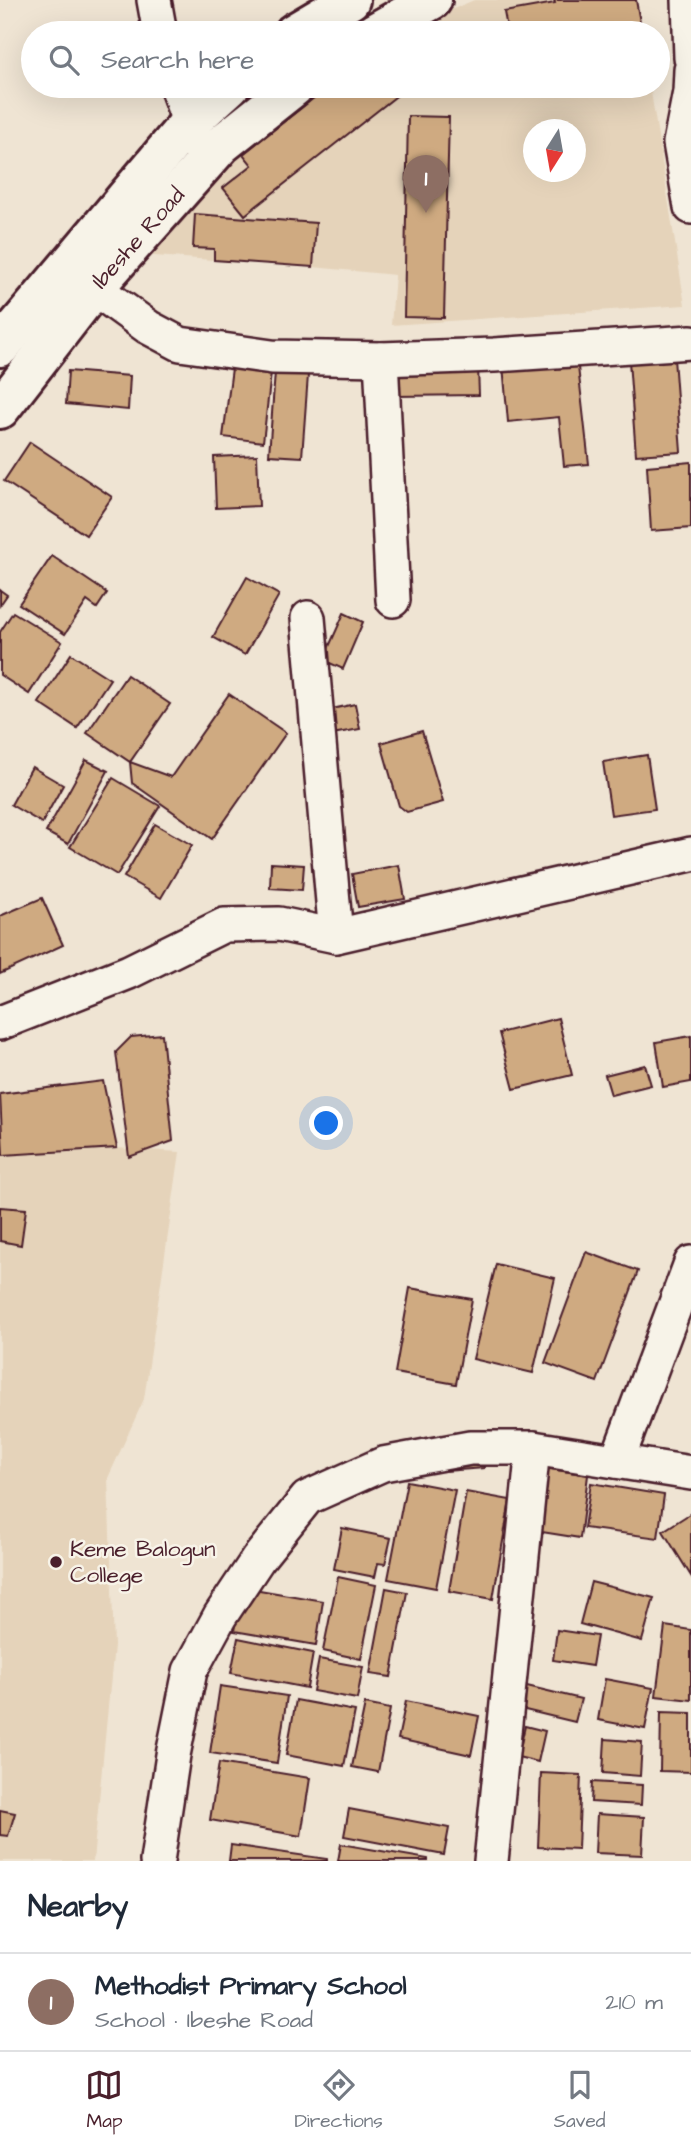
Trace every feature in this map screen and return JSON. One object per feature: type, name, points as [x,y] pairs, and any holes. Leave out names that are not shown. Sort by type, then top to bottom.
[{"type":"main road","points":[[314,21],[350,0]]},
{"type":"main road","points":[[395,21],[432,0]]},
{"type":"main road","name":"Ibeshe Road","points":[[0,347],[188,124],[217,98]]},
{"type":"main road","name":"Ibeshe Road","points":[[0,409],[94,288],[222,144],[280,98]]},
{"type":"street","points":[[154,0],[158,21]]},
{"type":"street","points":[[689,0],[691,58]]},
{"type":"street","points":[[691,70],[690,92],[680,143],[691,207]]},
{"type":"street","points":[[180,98],[188,124],[206,163]]},
{"type":"street","points":[[94,288],[148,327],[180,344],[272,357],[381,359],[494,355],[691,342]]},
{"type":"street","points":[[381,359],[393,600]]},
{"type":"street","points":[[308,618],[336,936]]},
{"type":"street","points":[[0,1023],[129,972],[223,925],[279,925],[336,936],[691,854]]},
{"type":"street","points":[[617,1461],[691,1263]]},
{"type":"street","points":[[157,1861],[173,1755],[190,1671],[219,1616],[307,1498],[383,1464],[470,1448],[533,1448],[691,1473]]},
{"type":"street","points":[[491,1861],[533,1448]]},
{"type":"shaded area","points":[[474,0],[636,0],[639,21],[426,21]]},
{"type":"shaded area","points":[[314,98],[652,98],[685,305],[391,325],[395,275],[140,255],[243,154]]},
{"type":"shaded area","name":"Keme Balogun College","points":[[0,1141],[180,1152],[144,1399],[108,1478],[114,1646],[93,1861],[0,1861]]},
{"type":"building","points":[[554,0],[636,0],[640,21],[506,21],[504,12],[555,3]]},
{"type":"building","points":[[314,98],[394,98],[245,215],[223,188],[252,165],[243,154]]},
{"type":"building","points":[[408,116],[449,117],[444,318],[404,317]]},
{"type":"building","points":[[195,214],[316,223],[313,267],[214,260],[214,249],[193,248]]},
{"type":"building","points":[[577,358],[589,464],[564,466],[559,417],[508,422],[503,365]]},
{"type":"building","points":[[674,358],[681,452],[636,455],[629,361]]},
{"type":"building","points":[[478,367],[479,395],[395,396],[395,368]]},
{"type":"building","points":[[232,368],[271,373],[263,442],[223,437]]},
{"type":"building","points":[[68,371],[130,376],[128,410],[66,404]]},
{"type":"building","points":[[275,372],[308,375],[302,457],[269,455]]},
{"type":"building","points":[[30,442],[112,497],[86,535],[4,481]]},
{"type":"building","points":[[257,455],[259,506],[216,508],[214,457]]},
{"type":"building","points":[[691,462],[691,528],[651,531],[647,466]]},
{"type":"building","points":[[52,556],[107,593],[97,608],[87,601],[65,634],[19,604]]},
{"type":"building","points":[[247,577],[279,595],[245,655],[213,637]]},
{"type":"building","points":[[0,590],[7,595],[0,605]]},
{"type":"building","points":[[13,612],[62,642],[29,694],[0,675],[0,632]]},
{"type":"building","points":[[344,613],[363,622],[343,669],[323,660]]},
{"type":"building","points":[[71,654],[110,679],[77,728],[39,703]]},
{"type":"building","points":[[127,675],[170,704],[130,762],[87,733]]},
{"type":"building","points":[[229,694],[286,733],[212,839],[132,783],[130,762],[171,777]]},
{"type":"building","points":[[355,704],[360,729],[332,734],[327,710]]},
{"type":"building","points":[[422,731],[443,802],[407,812],[399,806],[381,743]]},
{"type":"building","points":[[647,755],[655,809],[611,815],[603,762]]},
{"type":"building","points":[[86,760],[108,771],[68,844],[46,832]]},
{"type":"building","points":[[32,767],[63,785],[42,823],[11,805]]},
{"type":"building","points":[[113,778],[160,806],[117,875],[70,847]]},
{"type":"building","points":[[155,824],[192,845],[161,898],[124,877]]},
{"type":"building","points":[[271,863],[304,865],[302,890],[270,888]]},
{"type":"building","points":[[399,865],[405,899],[358,907],[352,874]]},
{"type":"building","points":[[42,898],[63,945],[0,974],[0,916]]},
{"type":"building","points":[[558,1018],[572,1075],[514,1089],[499,1033]]},
{"type":"building","points":[[162,1034],[173,1141],[129,1157],[116,1052],[131,1037]]},
{"type":"building","points":[[691,1036],[691,1082],[663,1087],[656,1042]]},
{"type":"building","points":[[645,1065],[651,1085],[611,1095],[605,1075]]},
{"type":"building","points":[[103,1081],[117,1148],[3,1155],[0,1094]]},
{"type":"building","points":[[0,1207],[26,1209],[21,1245],[0,1241]]},
{"type":"building","points":[[586,1252],[638,1271],[597,1382],[545,1363]]},
{"type":"building","points":[[496,1264],[555,1278],[533,1373],[473,1359]]},
{"type":"building","points":[[410,1288],[472,1299],[456,1384],[395,1373]]},
{"type":"building","points":[[483,1454],[484,1468],[446,1471],[445,1457]]},
{"type":"building","points":[[538,1467],[588,1475],[580,1538],[529,1530]]},
{"type":"building","points":[[407,1481],[455,1490],[436,1588],[388,1579]]},
{"type":"building","points":[[591,1483],[664,1495],[658,1538],[584,1528]]},
{"type":"building","points":[[466,1492],[510,1500],[493,1599],[449,1591]]},
{"type":"building","points":[[691,1513],[691,1576],[663,1531]]},
{"type":"building","points":[[342,1528],[391,1538],[385,1564],[378,1563],[375,1577],[334,1569]]},
{"type":"building","points":[[338,1577],[376,1585],[361,1659],[323,1651]]},
{"type":"building","points":[[591,1582],[654,1598],[642,1641],[580,1624]]},
{"type":"building","points":[[248,1588],[323,1601],[316,1645],[234,1631],[238,1608],[245,1609]]},
{"type":"building","points":[[386,1588],[407,1592],[391,1677],[370,1674]]},
{"type":"building","points":[[665,1626],[691,1630],[691,1700],[656,1696]]},
{"type":"building","points":[[557,1630],[597,1636],[592,1666],[553,1660]]},
{"type":"building","points":[[238,1638],[313,1653],[307,1688],[231,1673]]},
{"type":"building","points":[[319,1659],[363,1667],[357,1699],[313,1691]]},
{"type":"building","points":[[605,1679],[653,1688],[645,1729],[598,1720]]},
{"type":"building","points":[[220,1686],[287,1696],[277,1763],[210,1753]]},
{"type":"building","points":[[527,1686],[581,1699],[575,1722],[521,1709]]},
{"type":"building","points":[[296,1700],[355,1711],[344,1766],[286,1755]]},
{"type":"building","points":[[406,1701],[479,1716],[471,1755],[398,1739]]},
{"type":"building","points":[[365,1704],[390,1709],[378,1772],[352,1767]]},
{"type":"building","points":[[661,1712],[691,1713],[691,1772],[660,1771]]},
{"type":"building","points":[[525,1726],[545,1731],[538,1762],[518,1757]]},
{"type":"building","points":[[605,1739],[642,1742],[640,1776],[603,1773]]},
{"type":"building","points":[[219,1763],[310,1778],[301,1836],[210,1820]]},
{"type":"building","points":[[541,1773],[581,1775],[578,1849],[538,1847]]},
{"type":"building","points":[[592,1782],[642,1785],[641,1805],[591,1802]]},
{"type":"building","points":[[349,1809],[449,1828],[444,1855],[344,1836]]},
{"type":"building","points":[[0,1810],[15,1813],[8,1836],[0,1835]]},
{"type":"building","points":[[597,1814],[644,1817],[642,1855],[595,1853]]},
{"type":"building","points":[[341,1844],[428,1859],[428,1861],[338,1861]]},
{"type":"building","points":[[231,1845],[327,1859],[327,1861],[229,1861]]},
{"type":"place","name":"Methodist Primary School","points":[[426,213]]},
{"type":"place","name":"Keme Balogun College","points":[[56,1562]]}]
